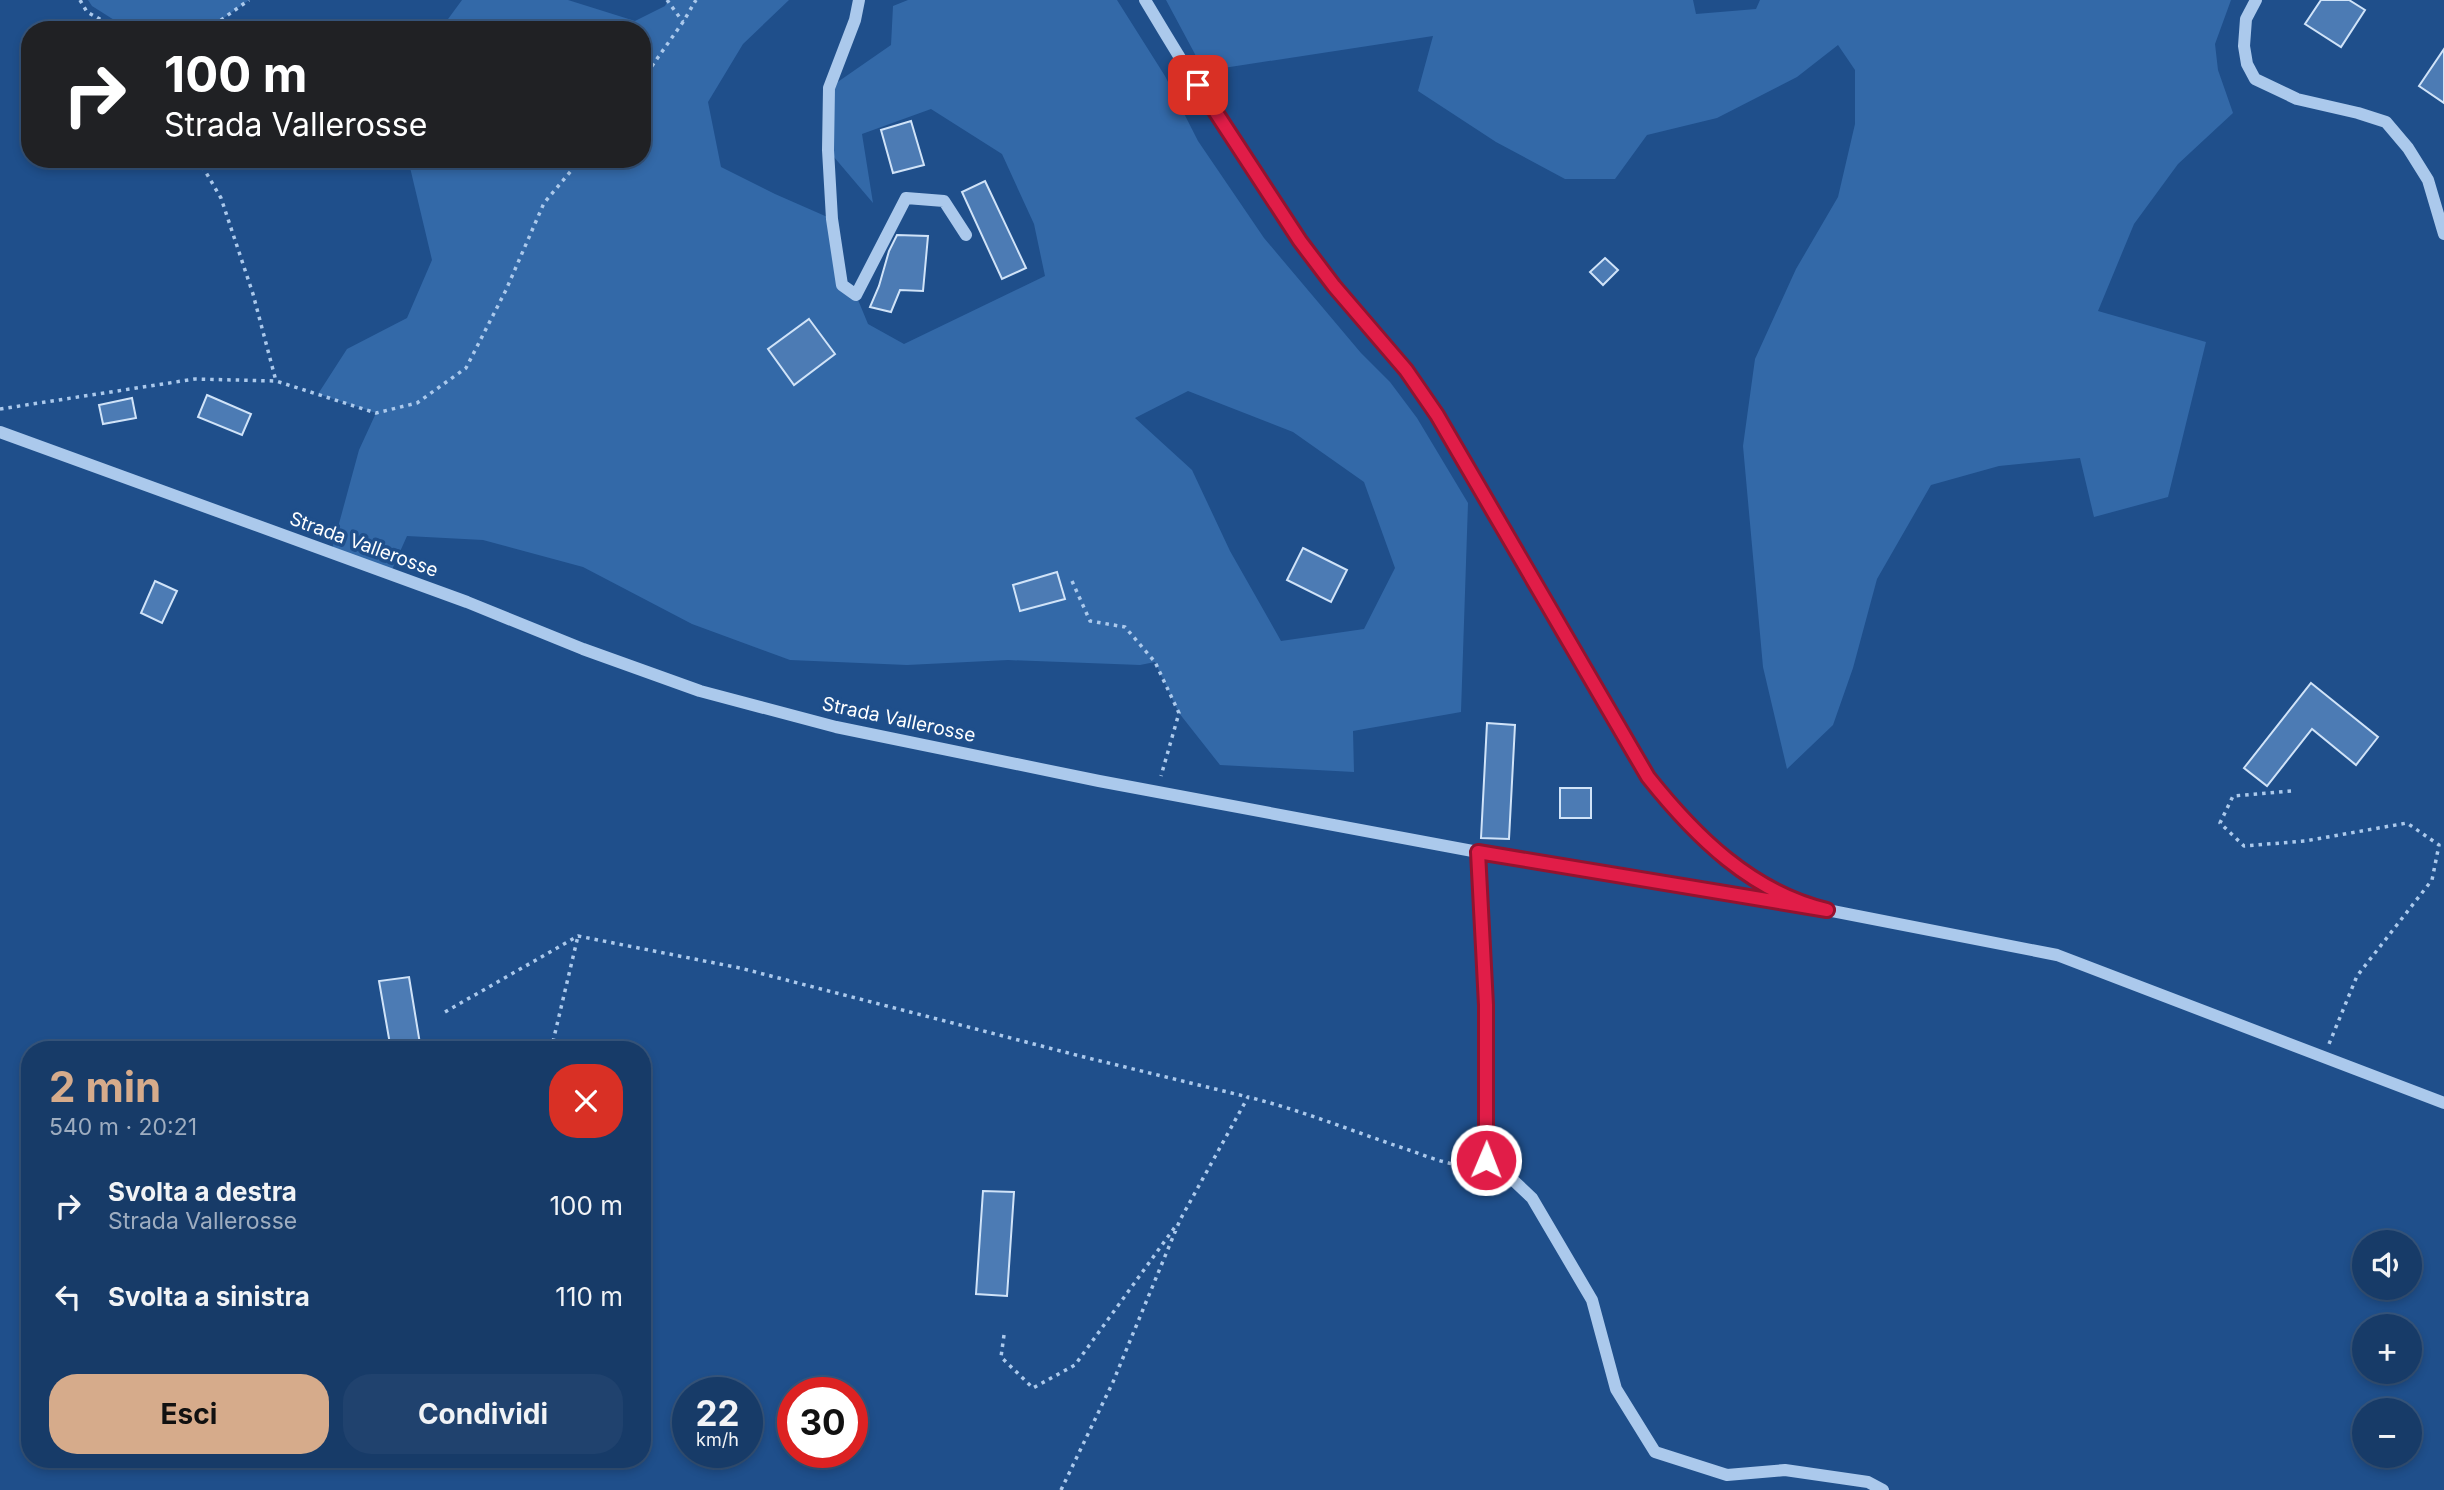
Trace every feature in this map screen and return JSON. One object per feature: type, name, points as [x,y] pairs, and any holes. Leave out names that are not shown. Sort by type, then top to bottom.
[{"type":"street","points":[[859,0],[855,20],[829,89],[828,150],[832,219],[842,285],[856,295],[906,198],[944,201],[966,235]]},
{"type":"street","points":[[1145,0],[1300,241],[1334,286],[1406,370],[1437,415],[1648,777],[1678,815],[1710,845],[1742,871],[1784,896],[1827,910],[2057,955],[2444,1103]]},
{"type":"street","points":[[2256,0],[2246,19],[2244,46],[2247,64],[2255,79],[2297,99],[2386,122],[2408,148],[2428,180],[2444,234]]},
{"type":"street","name":"Strada Vallerosse","points":[[0,432],[467,602],[583,649],[700,691],[836,727],[1157,792],[1478,852],[1827,910]]},
{"type":"street","points":[[1478,852],[1486,1005],[1486,1160],[1492,1168],[1514,1181],[1532,1198],[1592,1300],[1616,1389],[1654,1452],[1727,1475],[1785,1470],[1868,1482],[1882,1490]]},
{"type":"path","points":[[80,0],[87,12],[104,21]]},
{"type":"path","points":[[220,21],[249,0]]},
{"type":"path","points":[[667,0],[683,22]]},
{"type":"path","points":[[651,67],[696,0]]},
{"type":"path","points":[[203,168],[221,198],[253,294],[276,381]]},
{"type":"path","points":[[0,409],[195,379],[276,381],[376,413],[417,402],[466,368],[506,290],[544,203],[573,168]]},
{"type":"path","points":[[1072,581],[1090,621],[1125,627],[1155,662],[1179,713],[1157,792]]},
{"type":"path","points":[[2291,791],[2233,796],[2220,823],[2244,846],[2305,841],[2407,823],[2439,845],[2432,880],[2357,976],[2336,1025]]},
{"type":"path","points":[[444,1012],[578,936],[740,968],[1248,1097],[1461,1166],[1481,1165],[1486,1160]]},
{"type":"path","points":[[553,1041],[578,936]]},
{"type":"path","points":[[1061,1490],[1113,1382],[1180,1220],[1248,1097]]},
{"type":"path","points":[[1004,1335],[1001,1357],[1033,1388],[1075,1365],[1180,1220]]},
{"type":"shaded area","points":[[88,0],[249,0],[220,21],[116,21],[92,6]]},
{"type":"shaded area","points":[[462,0],[568,0],[635,21],[447,21]]},
{"type":"shaded area","points":[[668,0],[789,0],[743,44],[708,102],[721,167],[832,219],[842,285],[856,295],[868,324],[904,344],[1045,276],[1034,224],[1002,154],[931,109],[862,134],[873,203],[828,150],[829,88],[891,45],[893,6],[908,0],[1117,0],[1165,76],[1198,141],[1264,238],[1361,353],[1390,382],[1417,418],[1468,503],[1461,712],[1353,731],[1354,772],[1220,765],[1179,713],[1155,662],[1140,665],[1008,660],[907,665],[790,660],[692,624],[583,567],[483,540],[407,536],[390,574],[331,553],[359,450],[376,413],[318,394],[347,349],[407,318],[432,260],[410,168],[651,168],[651,21],[635,21],[665,6]],"holes":[[[1188,391],[1293,432],[1364,482],[1395,568],[1364,629],[1281,641],[1230,551],[1192,470],[1135,418]]]},
{"type":"shaded area","points":[[1166,0],[1693,0],[1696,14],[1756,9],[1760,0],[2231,0],[2215,44],[2218,70],[2233,113],[2178,164],[2134,224],[2098,311],[2206,342],[2168,497],[2094,517],[2080,458],[1999,466],[1931,485],[1877,579],[1853,668],[1833,725],[1787,769],[1763,667],[1743,446],[1755,359],[1796,269],[1838,197],[1855,124],[1855,70],[1838,45],[1797,77],[1717,118],[1647,135],[1615,179],[1565,179],[1496,142],[1418,91],[1433,36],[1204,71]]},
{"type":"building","points":[[2321,0],[2349,0],[2365,10],[2341,47],[2305,24]]},
{"type":"building","points":[[2444,49],[2444,103],[2419,86]]},
{"type":"building","points":[[911,121],[924,165],[893,173],[881,130]]},
{"type":"building","points":[[985,181],[1026,268],[1002,279],[962,192]]},
{"type":"building","points":[[897,235],[928,236],[923,291],[900,290],[891,312],[870,307]]},
{"type":"building","points":[[1605,258],[1618,270],[1603,285],[1590,272]]},
{"type":"building","points":[[809,319],[835,354],[794,385],[768,349]]},
{"type":"building","points":[[207,395],[251,414],[242,435],[198,417]]},
{"type":"building","points":[[132,398],[136,418],[103,424],[99,405]]},
{"type":"building","points":[[1303,548],[1347,570],[1331,602],[1287,580]]},
{"type":"building","points":[[1057,572],[1065,599],[1020,611],[1013,585]]},
{"type":"building","points":[[155,581],[177,591],[162,623],[141,613]]},
{"type":"building","points":[[2311,683],[2378,737],[2356,765],[2312,729],[2267,786],[2244,768]]},
{"type":"building","points":[[1487,723],[1515,725],[1509,839],[1481,838]]},
{"type":"building","points":[[1560,788],[1591,788],[1591,818],[1560,818]]},
{"type":"building","points":[[409,977],[420,1041],[389,1041],[379,981]]},
{"type":"building","points":[[983,1191],[1014,1192],[1007,1296],[976,1294]]},
{"type":"route","points":[[1198,85],[1300,241],[1334,286],[1406,370],[1437,415],[1648,777],[1678,815],[1742,871],[1784,896],[1827,910],[1478,852],[1486,1005],[1486,1160]]}]
